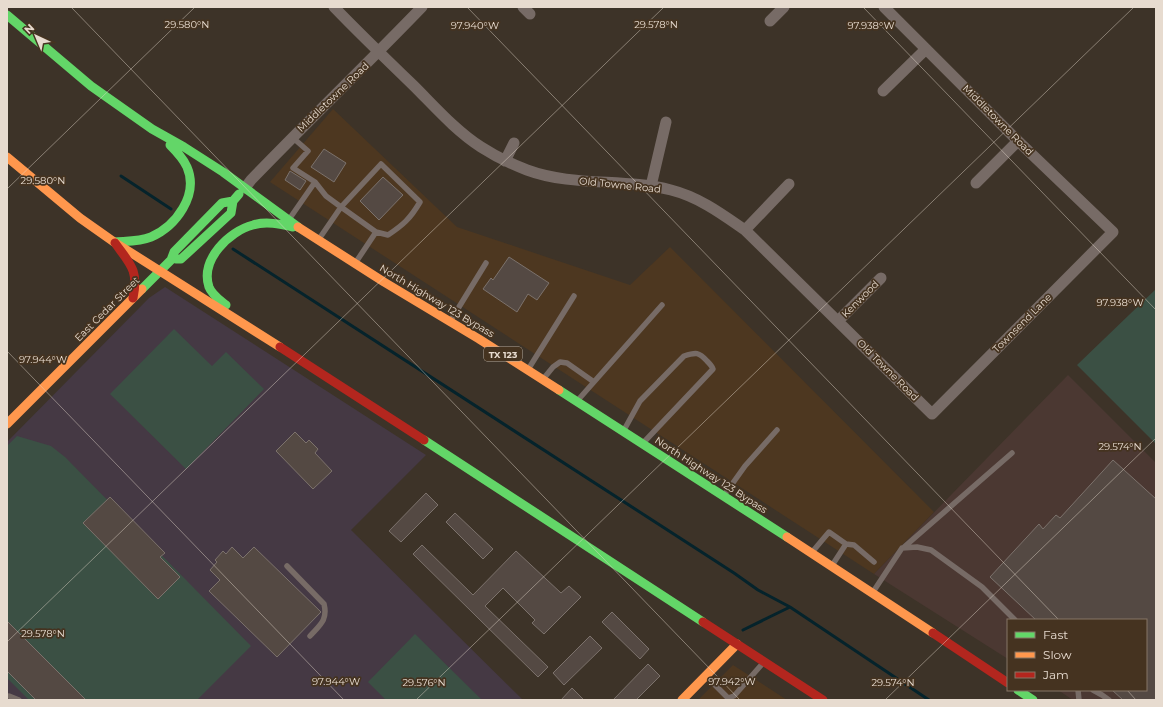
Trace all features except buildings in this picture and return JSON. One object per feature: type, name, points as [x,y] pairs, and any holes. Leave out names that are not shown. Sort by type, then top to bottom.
[{"type":"main road","name":"North Highway 123 Bypass","points":[[7,14],[42,46],[74,72],[152,129],[184,147],[245,188],[303,230],[623,431],[832,566],[1007,682]]},
{"type":"main road","points":[[114,242],[150,237],[163,230],[173,222],[188,198],[190,185],[188,170],[185,162],[176,151],[152,129]]},
{"type":"main road","points":[[7,157],[80,218],[114,242],[264,336],[823,700]]},
{"type":"main road","name":"East Cedar Street","points":[[7,424],[171,260],[174,252],[222,203],[233,201],[245,188]]},
{"type":"main road","points":[[264,336],[218,298],[210,288],[207,276],[209,265],[216,253],[235,233],[250,225],[274,223],[303,230]]},
{"type":"main road","points":[[114,242],[133,267],[136,275],[133,298]]},
{"type":"main road","points":[[682,700],[737,644]]},
{"type":"main road","points":[[1020,691],[1033,700]]},
{"type":"street","name":"Old Towne Road","points":[[334,7],[456,127],[480,147],[505,161],[528,170],[560,179],[651,186],[672,190],[695,198],[718,211],[745,230],[932,414]]},
{"type":"street","name":"Middletowne Road","points":[[245,188],[292,137],[379,52],[422,7]]},
{"type":"street","points":[[770,21],[784,7]]},
{"type":"street","name":"Middletowne Road","points":[[884,7],[1018,141],[1113,232]]},
{"type":"street","points":[[883,91],[926,49]]},
{"type":"street","points":[[651,186],[666,122]]},
{"type":"street","points":[[976,183],[1018,141]]},
{"type":"street","points":[[505,161],[514,143]]},
{"type":"street","points":[[745,230],[789,184]]},
{"type":"street","name":"Townsend Lane","points":[[932,414],[1113,232]]},
{"type":"street","name":"Kenwood","points":[[838,321],[881,278]]},
{"type":"lane","points":[[292,137],[308,151],[293,168],[315,182],[326,196],[341,207],[376,232],[388,235],[405,224],[414,213],[420,202],[381,164],[341,207],[319,240]]},
{"type":"lane","points":[[289,220],[315,182]]},
{"type":"lane","points":[[355,264],[376,232]]},
{"type":"lane","points":[[450,322],[486,263]]},
{"type":"lane","points":[[528,370],[574,296]]},
{"type":"lane","points":[[577,402],[662,305]]},
{"type":"lane","points":[[623,431],[640,401],[684,356],[694,353],[702,354],[713,369],[643,444]]},
{"type":"lane","points":[[542,379],[560,362],[567,363],[594,382]]},
{"type":"lane","points":[[723,496],[745,466],[777,430]]},
{"type":"lane","points":[[872,593],[902,548],[1012,453]]},
{"type":"lane","points":[[811,553],[829,532],[846,544],[854,545],[874,562]]},
{"type":"lane","points":[[832,566],[846,544]]},
{"type":"lane","points":[[902,548],[917,547],[931,550],[982,586],[1014,619]]},
{"type":"lane","points":[[287,566],[324,604],[326,611],[324,619],[310,636]]},
{"type":"lane","points":[[705,676],[728,698],[734,696],[764,661]]},
{"type":"lane","points":[[1095,691],[1109,700]]},
{"type":"lane","points":[[8,696],[19,700]]},
{"type":"shaded area","points":[[333,109],[457,227],[630,285],[670,247],[934,512],[874,574],[270,182]]},
{"type":"shaded area","points":[[165,287],[426,455],[351,530],[523,700],[7,700],[7,442],[149,298]]},
{"type":"shaded area","points":[[1068,375],[1156,463],[1156,700],[1073,700],[1060,691],[1147,691],[1147,619],[1007,619],[1007,658],[874,574]]},
{"type":"shaded area","points":[[733,665],[787,700],[698,700]]},
{"type":"green space","points":[[1156,289],[1156,444],[1077,365]]},
{"type":"green space","points":[[174,329],[212,366],[226,352],[264,389],[186,469],[110,394]]},
{"type":"green space","points":[[17,436],[51,446],[65,457],[251,646],[197,700],[29,700],[7,678],[7,446]]},
{"type":"green space","points":[[415,634],[482,700],[386,700],[368,682]]},
{"type":"waterway","points":[[121,176],[171,209]]},
{"type":"waterway","points":[[233,249],[758,590],[790,607],[929,700]]},
{"type":"waterway","points":[[743,630],[790,607]]},
{"type":"traffic: fast","points":[[7,15],[91,86],[152,129],[223,172],[298,227]]},
{"type":"traffic: fast","points":[[114,242],[137,241],[151,237],[169,225],[183,208],[190,188],[190,178],[184,161],[170,145]]},
{"type":"traffic: fast","points":[[176,259],[181,259],[231,213],[233,201],[239,194]]},
{"type":"traffic: fast","points":[[142,289],[171,260],[174,252],[222,203],[233,201]]},
{"type":"traffic: fast","points":[[226,305],[212,292],[209,287],[207,277],[213,257],[219,248],[235,233],[253,225],[268,223],[293,227]]},
{"type":"traffic: fast","points":[[559,390],[787,537]]},
{"type":"traffic: fast","points":[[424,440],[703,622]]},
{"type":"traffic: fast","points":[[1020,691],[1033,700]]},
{"type":"traffic: slow","points":[[7,157],[80,218],[114,242],[280,347]]},
{"type":"traffic: slow","points":[[298,227],[559,390]]},
{"type":"traffic: slow","points":[[7,424],[142,289]]},
{"type":"traffic: slow","points":[[787,537],[933,633]]},
{"type":"traffic: slow","points":[[682,700],[737,644]]},
{"type":"traffic: jam","points":[[115,243],[129,262],[134,274],[135,288],[133,298]]},
{"type":"traffic: jam","points":[[280,347],[424,440]]},
{"type":"traffic: jam","points":[[703,622],[823,700]]},
{"type":"traffic: jam","points":[[933,633],[1007,682]]}]
